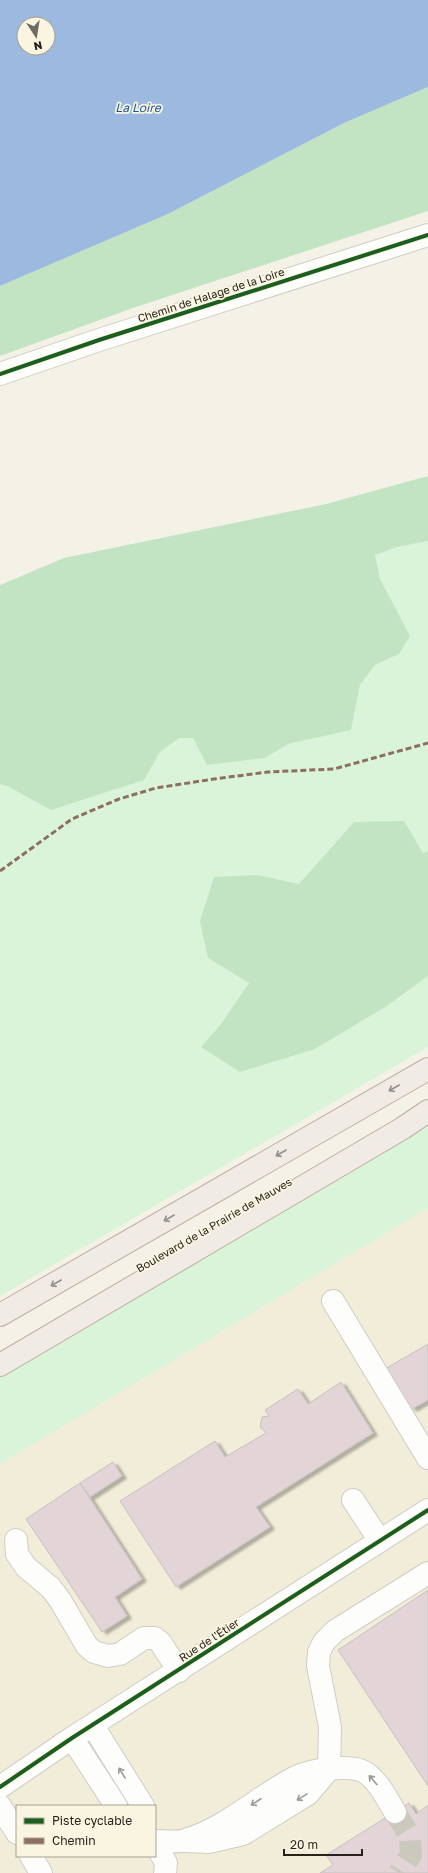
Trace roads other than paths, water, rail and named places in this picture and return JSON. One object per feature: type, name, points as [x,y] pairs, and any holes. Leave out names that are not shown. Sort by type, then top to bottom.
[{"type":"main road","points":[[0,1315],[428,1069]]},
{"type":"main road","name":"Boulevard de la Prairie de Mauves","points":[[0,1348],[428,1101]]},
{"type":"main road","points":[[0,1365],[403,1128],[428,1111]]},
{"type":"street","name":"Chemin de Halage de la Loire","points":[[0,374],[99,340],[428,235]]},
{"type":"street","points":[[333,1301],[428,1458]]},
{"type":"street","points":[[353,1500],[380,1541]]},
{"type":"street","name":"Rue de l'Étier","points":[[0,1787],[72,1738],[93,1726],[428,1510]]},
{"type":"street","points":[[16,1540],[17,1554],[26,1567],[51,1588],[60,1600],[87,1646],[94,1652],[108,1656],[120,1654],[144,1638],[156,1638],[179,1670]]},
{"type":"street","points":[[329,1769],[330,1727],[318,1666],[319,1652],[324,1642],[335,1632],[428,1573]]},
{"type":"street","points":[[93,1726],[142,1805]]},
{"type":"street","points":[[72,1738],[115,1805]]},
{"type":"street","points":[[156,1842],[184,1841],[206,1832],[228,1820],[297,1776],[329,1769],[349,1767],[366,1772],[381,1790],[395,1812]]},
{"type":"street","points":[[0,1806],[16,1831]]},
{"type":"street","points":[[156,1844],[166,1864],[165,1873]]},
{"type":"street","points":[[32,1857],[41,1873]]},
{"type":"water","name":"La Loire","points":[[0,0],[428,0],[428,87],[344,123],[168,214],[0,286]]},
{"type":"tunnel","points":[[395,1812],[410,1836],[411,1855],[399,1873]]}]
